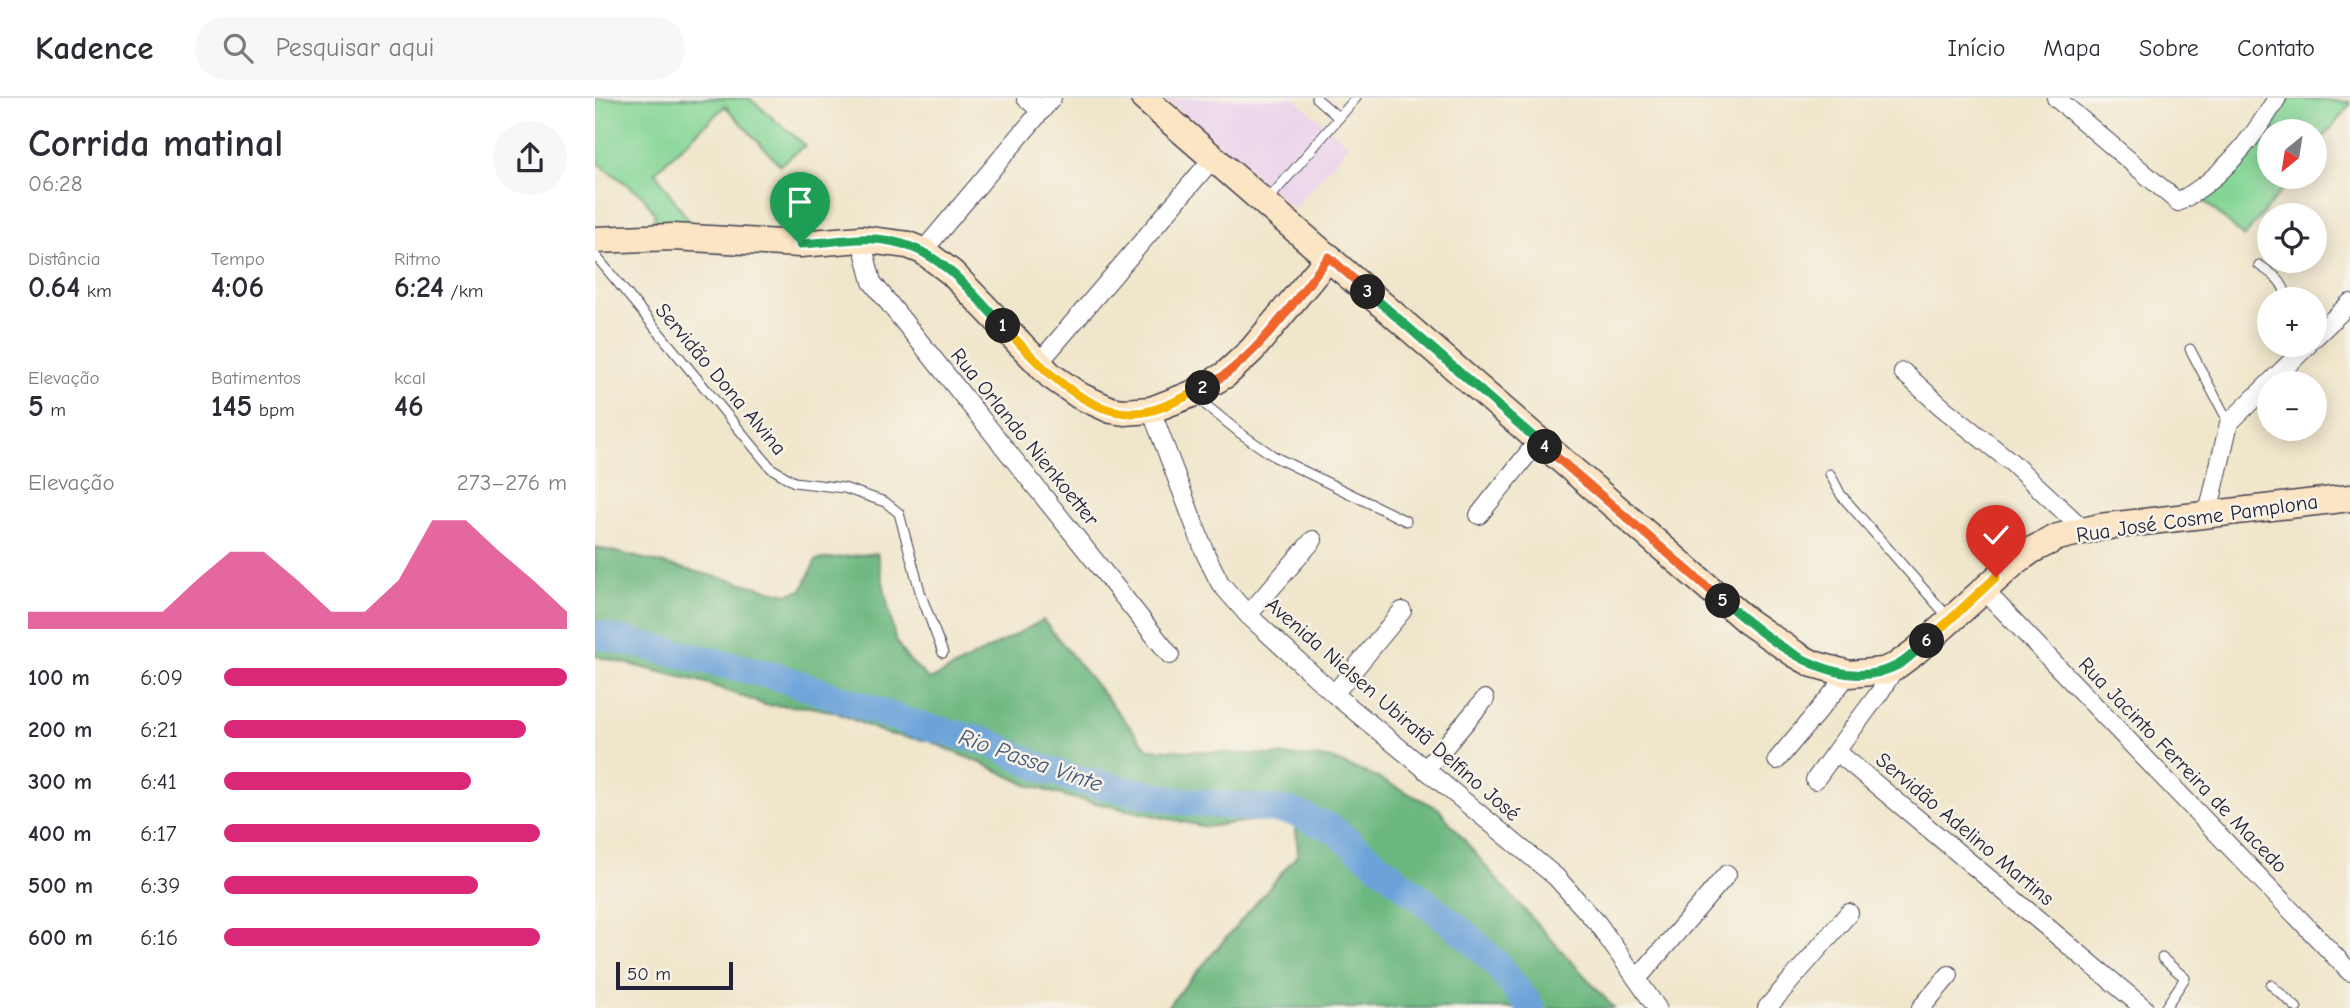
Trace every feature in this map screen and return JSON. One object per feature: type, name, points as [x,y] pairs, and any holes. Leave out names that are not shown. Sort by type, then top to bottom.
[{"type":"main road","name":"Rua José Cosme Pamplona","points":[[1144,98],[1747,621],[1813,664],[1849,674],[1871,673],[1896,666],[1915,652],[1983,589],[2032,550],[2058,537],[2084,530],[2208,513],[2343,503]]},
{"type":"main road","points":[[595,240],[673,237],[800,244],[861,239],[894,242],[923,251],[952,273],[1038,364],[1063,385],[1098,405],[1124,412],[1151,410],[1212,384],[1238,364],[1329,257]]},
{"type":"street","points":[[923,251],[1047,104],[1026,98]]},
{"type":"street","points":[[2056,98],[2178,202],[2218,173],[2259,127],[2277,98]]},
{"type":"street","points":[[1038,364],[1214,157]]},
{"type":"street","name":"Rua Orlando Nienkoetter","points":[[861,239],[872,282],[1170,655]]},
{"type":"street","points":[[2327,325],[2350,303]]},
{"type":"street","points":[[2208,513],[2229,423],[2291,357]]},
{"type":"street","points":[[1903,372],[2011,462],[2084,530]]},
{"type":"street","name":"Avenida Nielsen Ubiratã Delfino José","points":[[1151,410],[1206,555],[1220,583],[1248,615],[1334,694],[1556,877],[1598,924],[1657,1008]]},
{"type":"street","points":[[1479,515],[1538,441]]},
{"type":"street","points":[[1248,615],[1313,540]]},
{"type":"street","name":"Rua Jacinto Ferreira de Macedo","points":[[1983,589],[2350,972]]},
{"type":"street","points":[[1334,694],[1402,611]]},
{"type":"street","points":[[1815,780],[1896,666]]},
{"type":"street","points":[[1777,760],[1849,674]]},
{"type":"street","points":[[1425,769],[1485,699]]},
{"type":"street","name":"Servidão Adelino Martins","points":[[1836,751],[2144,1008]]},
{"type":"street","points":[[1637,979],[1727,874]]},
{"type":"street","points":[[1767,1008],[1849,913]]},
{"type":"street","points":[[1921,1008],[1949,975]]},
{"type":"lane","points":[[1316,98],[1339,118]]},
{"type":"lane","points":[[1266,202],[1356,98]]},
{"type":"lane","name":"Servidão Dona Alvina","points":[[595,255],[771,468],[794,482],[854,491],[885,502],[899,513],[921,595],[943,653]]},
{"type":"lane","points":[[2271,273],[2284,287]]},
{"type":"lane","points":[[2190,349],[2229,423]]},
{"type":"lane","points":[[1192,394],[1275,457],[1406,521]]},
{"type":"lane","points":[[1830,474],[1840,495],[1950,620]]},
{"type":"lane","points":[[2162,958],[2185,978],[2165,1008]]},
{"type":"lane","points":[[2271,985],[2297,1008]]},
{"type":"shaded area","points":[[1165,98],[1294,98],[1349,145],[1294,209]]},
{"type":"green space","points":[[595,98],[749,98],[805,145],[780,165],[725,106],[655,172],[691,224],[652,226],[655,214],[643,196],[595,161]]},
{"type":"green space","points":[[2285,98],[2350,102],[2327,133],[2327,119],[2267,119]]},
{"type":"green space","points":[[2257,131],[2257,189],[2282,189],[2271,203],[2257,203],[2257,221],[2244,237],[2201,198]]},
{"type":"green space","points":[[595,547],[787,594],[802,590],[816,560],[877,553],[895,639],[906,657],[930,680],[1043,620],[1148,749],[1329,758],[1376,777],[1438,808],[1498,881],[1614,1008],[1166,1008],[1298,854],[1296,828],[1278,817],[1206,827],[1072,798],[1027,785],[929,741],[887,734],[835,712],[811,707],[765,705],[706,683],[595,656]]},
{"type":"waterway","name":"Rio Passa Vinte","points":[[595,634],[779,677],[911,723],[988,742],[1042,768],[1078,780],[1180,801],[1290,811],[1333,829],[1463,932],[1495,962],[1531,1008]]},
{"type":"route","points":[[800,244],[861,239],[908,245],[923,251],[952,273],[1051,376],[1098,405],[1124,412],[1151,410],[1192,394],[1225,375],[1252,350],[1329,257],[1747,621],[1795,654],[1813,664],[1833,670],[1849,674],[1871,673],[1896,666],[1915,652],[1996,577]]}]
